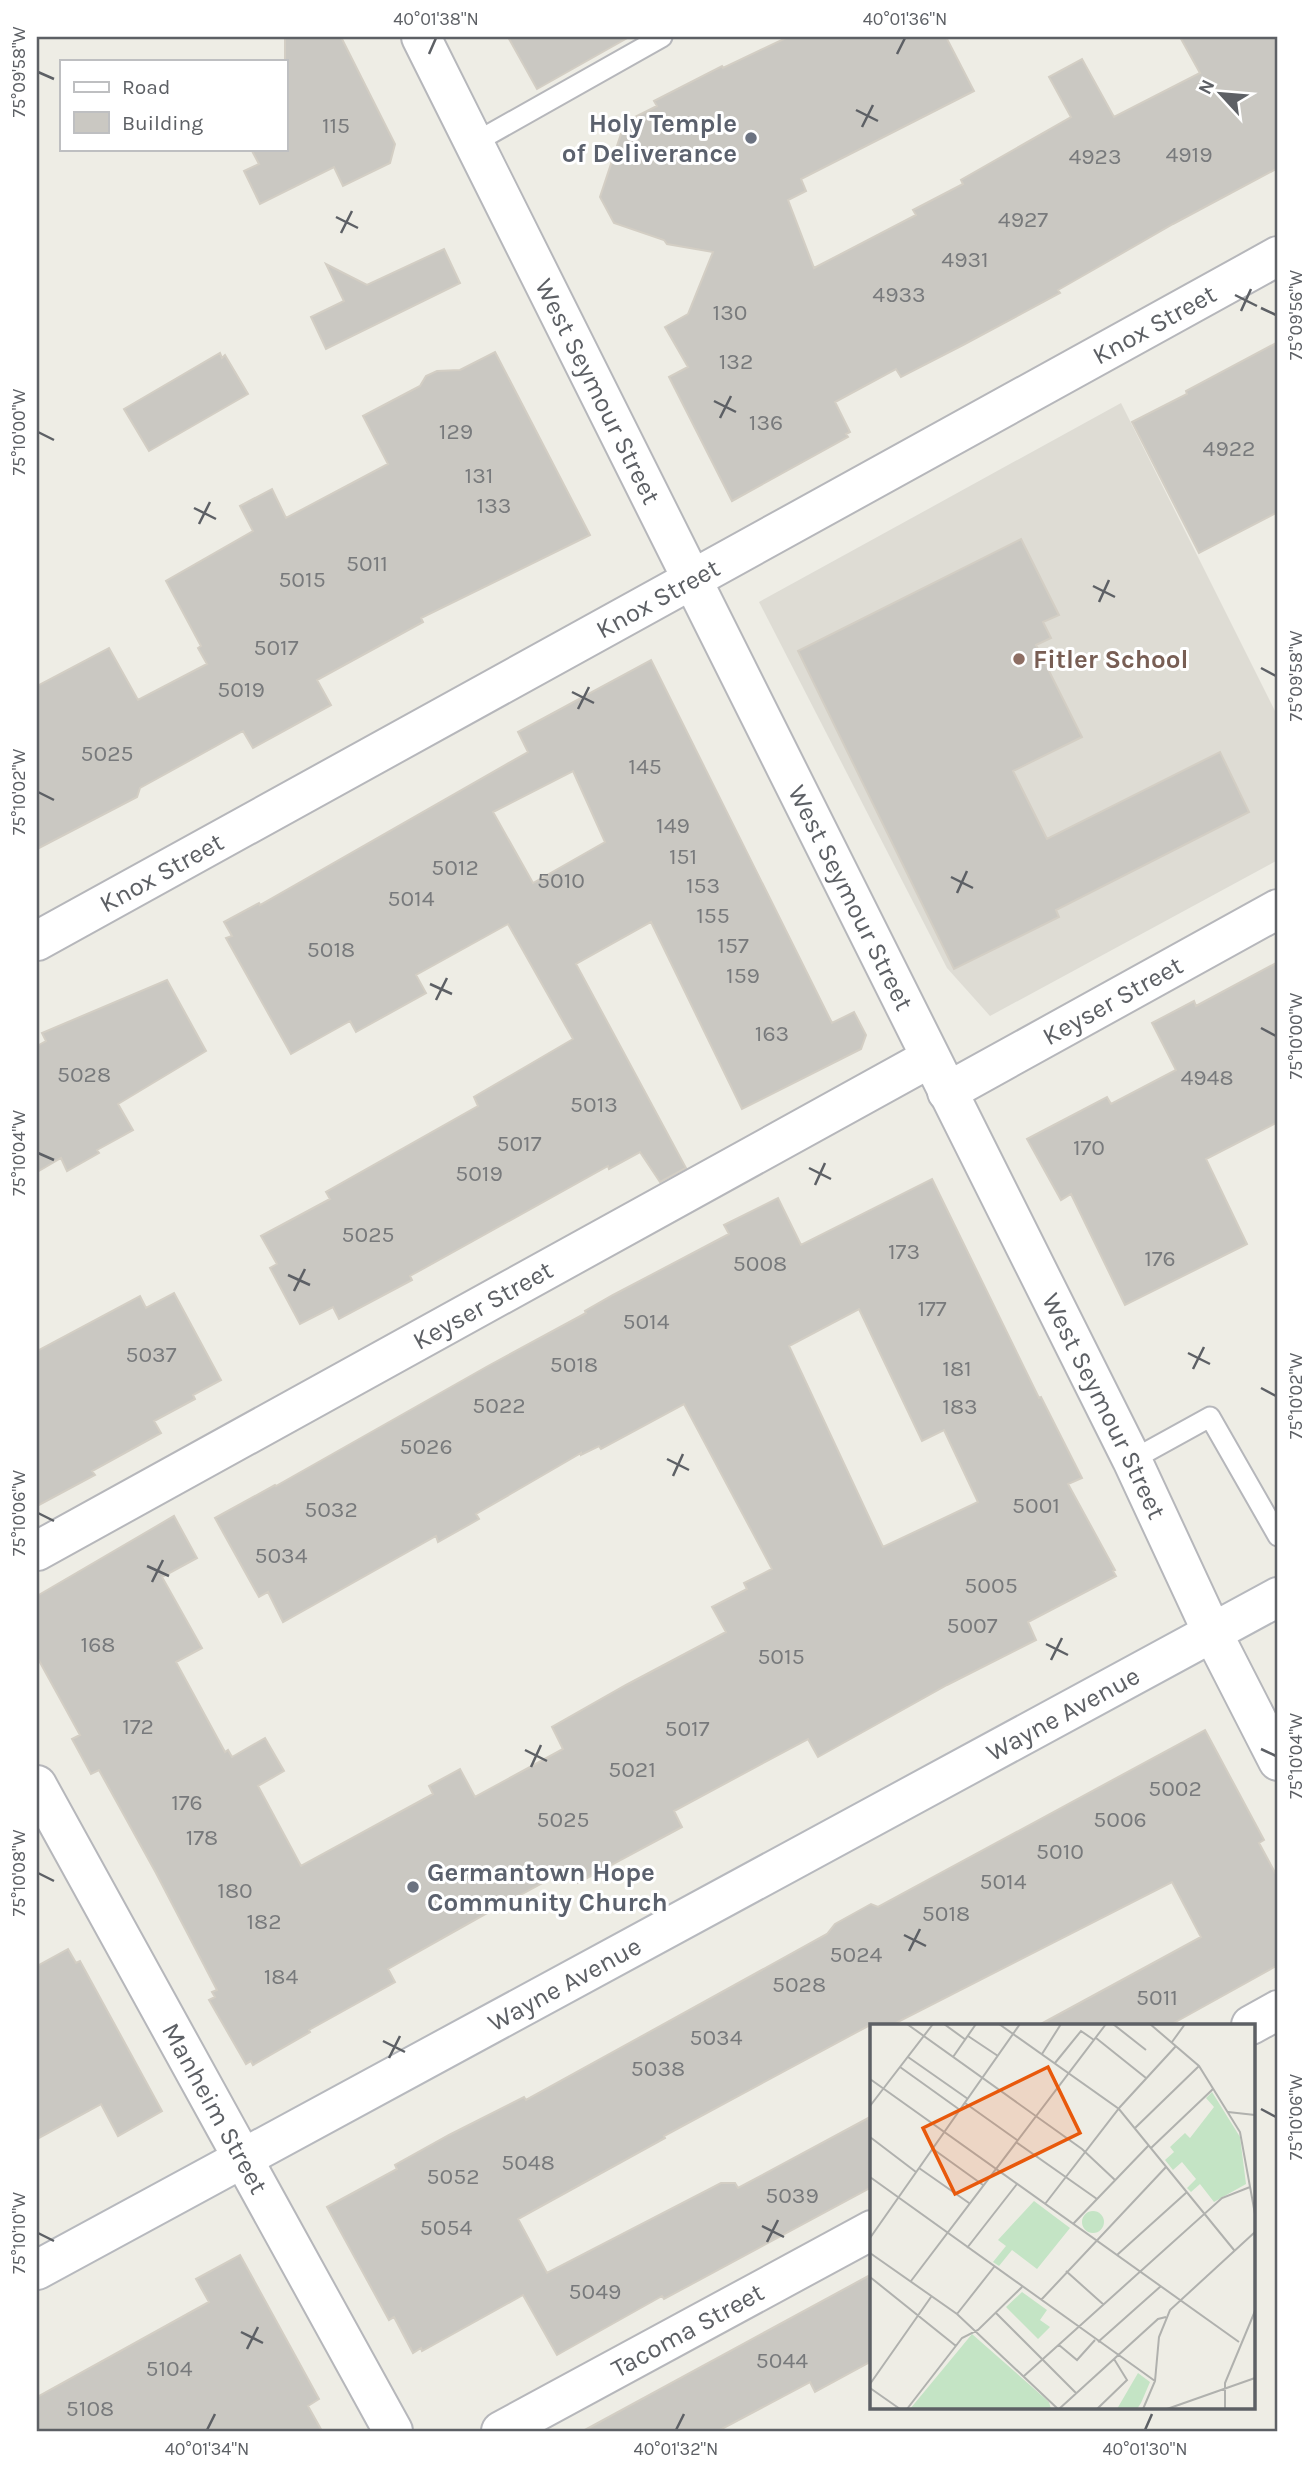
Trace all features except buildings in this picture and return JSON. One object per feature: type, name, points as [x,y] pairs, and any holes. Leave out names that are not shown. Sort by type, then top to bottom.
[{"type":"street","name":"West Seymour Street","points":[[421,37],[1132,1460],[1212,1632],[1278,1761]]},
{"type":"street","name":"Knox Street","points":[[37,941],[1278,256]]},
{"type":"street","name":"Keyser Street","points":[[947,1092],[1278,909]]},
{"type":"street","name":"Keyser Street","points":[[37,1551],[930,1058]]},
{"type":"street","name":"Wayne Avenue","points":[[37,2270],[1278,1597]]},
{"type":"street","name":"Manheim Street","points":[[37,1786],[393,2431]]},
{"type":"street","points":[[1253,2024],[1278,2010]]},
{"type":"street","name":"Tacoma Street","points":[[501,2431],[870,2231]]},
{"type":"lane","points":[[474,142],[662,37]]},
{"type":"lane","points":[[1132,1460],[1210,1417],[1278,1536]]},
{"type":"shaded area","name":"Fitler School","points":[[1121,403],[1278,717],[1278,860],[990,1016],[947,968],[759,602]]},
{"type":"place","name":"Holy Temple of Deliverance","points":[[751,138]]},
{"type":"place","name":"Fitler School","points":[[1019,659]]},
{"type":"place","name":"Germantown Hope Community Church","points":[[413,1887]]}]
